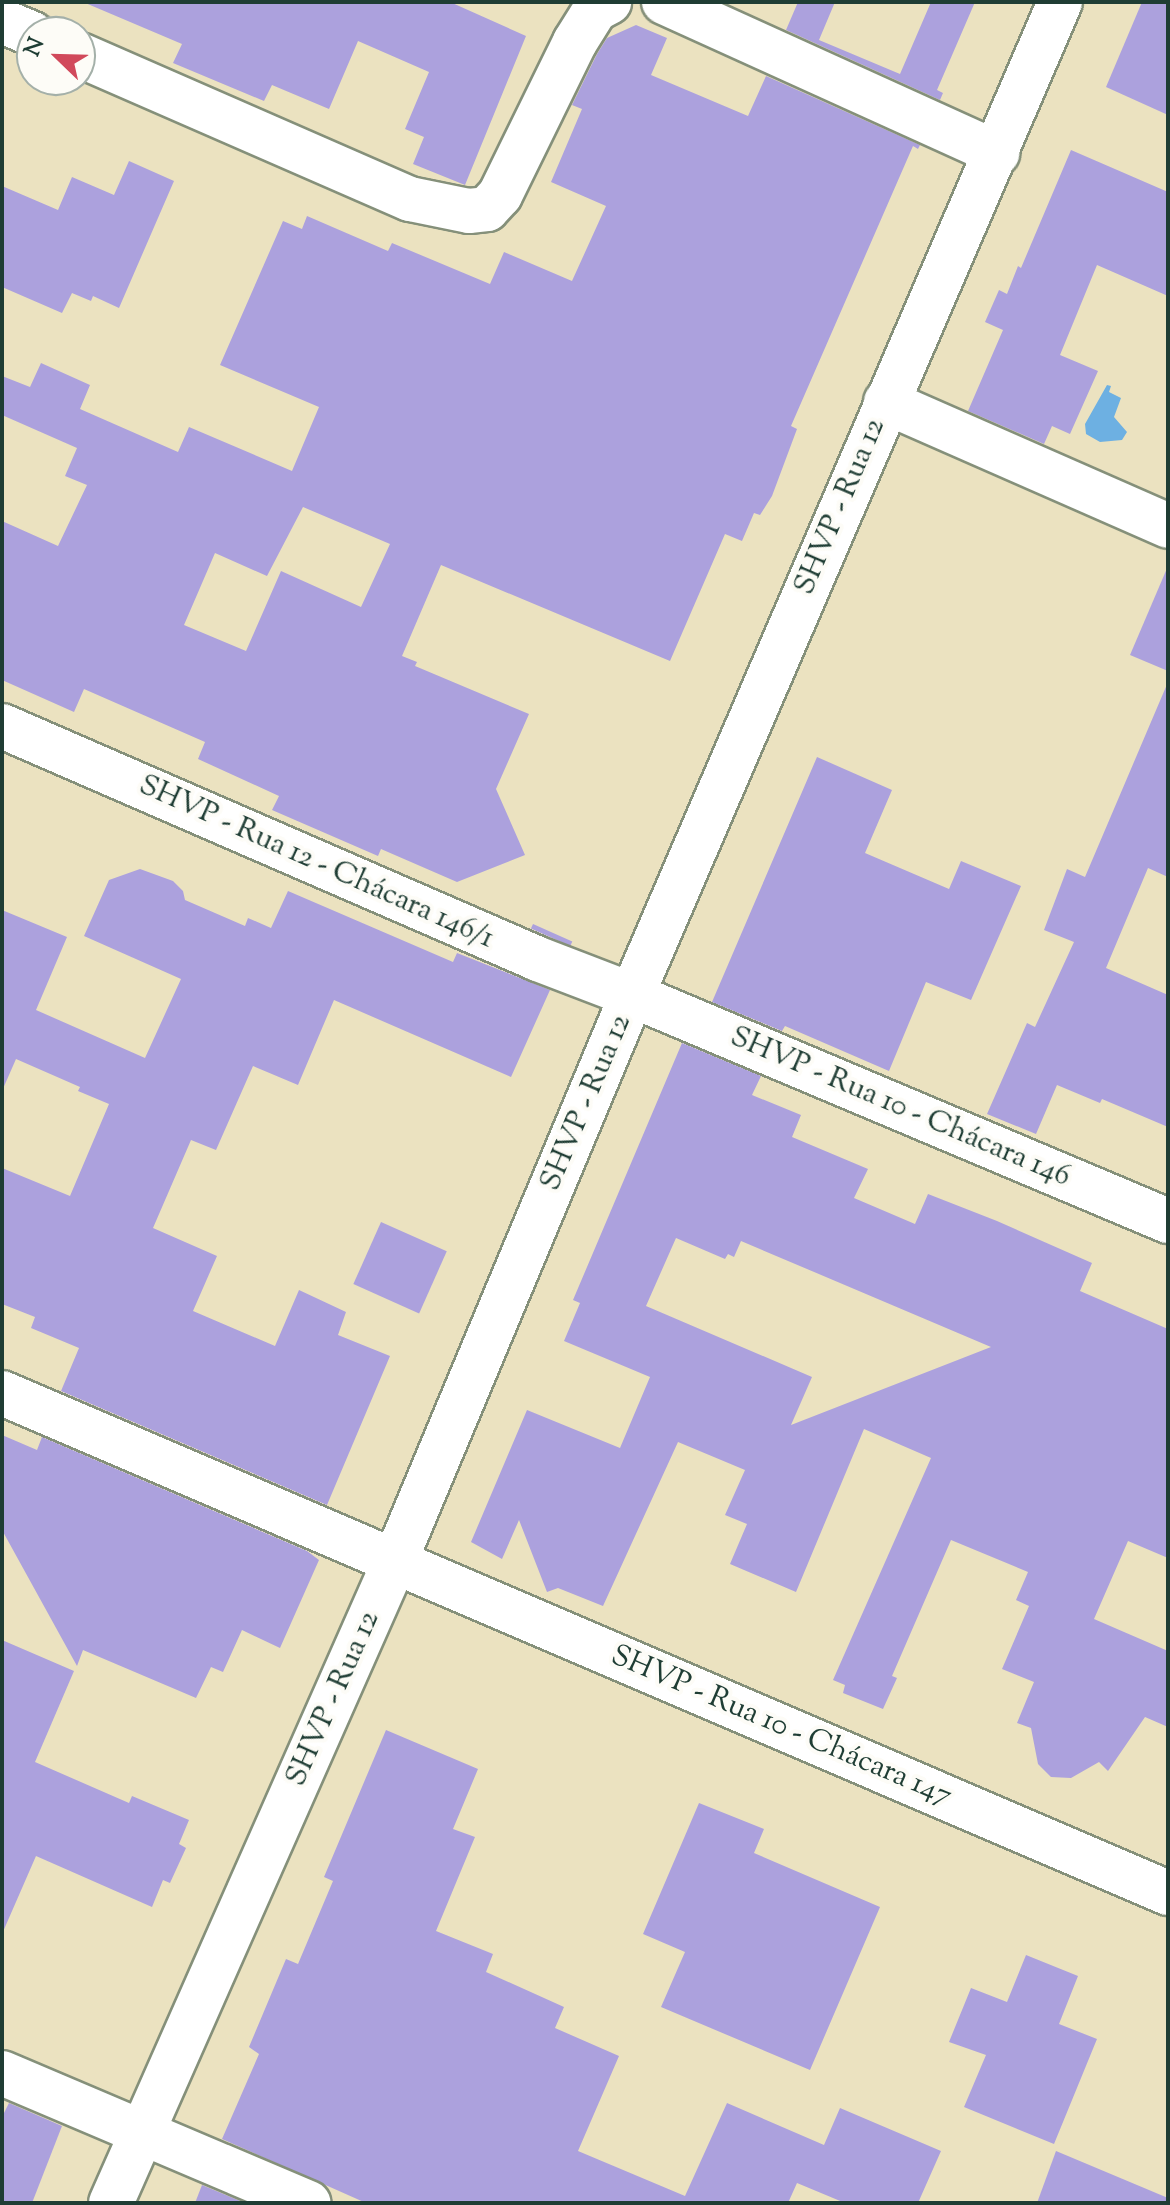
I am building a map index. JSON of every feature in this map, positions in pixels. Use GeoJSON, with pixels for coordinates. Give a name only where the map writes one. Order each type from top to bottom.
{"type":"FeatureCollection","features":[{"type":"Feature","properties":{"kind":"street"},"geometry":{"type":"LineString","coordinates":[[96,62],[410,199],[469,211],[487,209],[500,195],[575,42],[596,9],[609,2]]}},
{"type":"Feature","properties":{"kind":"street"},"geometry":{"type":"LineString","coordinates":[[664,2],[997,153]]}},
{"type":"Feature","properties":{"kind":"street","name":"SHVP - Rua 12"},"geometry":{"type":"LineString","coordinates":[[111,2203],[395,1561],[632,995],[1060,2]]}},
{"type":"Feature","properties":{"kind":"street"},"geometry":{"type":"LineString","coordinates":[[886,402],[1168,526]]}},
{"type":"Feature","properties":{"kind":"street","name":"SHVP - Rua 12 - Chácara 146/1"},"geometry":{"type":"LineString","coordinates":[[2,726],[538,959],[632,995]]}},
{"type":"Feature","properties":{"kind":"street","name":"SHVP - Rua 10 - Chácara 146"},"geometry":{"type":"LineString","coordinates":[[632,995],[1168,1221]]}},
{"type":"Feature","properties":{"kind":"street","name":"SHVP - Rua 10 - Chácara 147"},"geometry":{"type":"LineString","coordinates":[[2,1393],[1168,1893]]}},
{"type":"Feature","properties":{"kind":"street"},"geometry":{"type":"LineString","coordinates":[[2,2073],[309,2203]]}},
{"type":"Feature","properties":{"kind":"water"},"geometry":{"type":"Polygon","coordinates":[[[1107,385],[1111,386],[1109,392],[1121,398],[1114,417],[1127,432],[1122,440],[1100,442],[1086,434],[1085,424],[1107,385]]]}},
{"type":"Feature","properties":{"kind":"building"},"geometry":{"type":"Polygon","coordinates":[[[83,2],[450,2],[526,36],[465,185],[413,164],[424,137],[405,129],[429,72],[358,41],[329,109],[272,85],[264,101],[173,63],[182,44],[83,2]]]}},
{"type":"Feature","properties":{"kind":"building"},"geometry":{"type":"Polygon","coordinates":[[[798,2],[835,2],[819,40],[900,74],[931,2],[975,2],[937,90],[943,93],[940,100],[786,30],[798,2]]]}},
{"type":"Feature","properties":{"kind":"building"},"geometry":{"type":"Polygon","coordinates":[[[1142,2],[1168,2],[1168,115],[1106,87],[1142,2]]]}},
{"type":"Feature","properties":{"kind":"building"},"geometry":{"type":"Polygon","coordinates":[[[636,25],[667,38],[651,75],[748,116],[766,76],[920,145],[918,149],[913,146],[791,426],[797,429],[772,496],[760,515],[754,513],[742,541],[725,534],[670,661],[441,565],[402,656],[417,662],[415,666],[529,714],[496,789],[525,855],[457,882],[381,849],[378,856],[272,810],[279,796],[198,759],[205,742],[84,689],[74,712],[2,680],[2,521],[58,546],[87,485],[65,476],[77,448],[2,415],[2,376],[30,387],[41,363],[90,385],[80,409],[178,452],[189,427],[292,471],[319,407],[220,365],[283,221],[302,229],[307,216],[388,251],[392,243],[490,284],[504,252],[572,281],[606,206],[551,182],[582,109],[572,105],[607,38],[636,25]],[[303,507],[267,576],[215,553],[184,625],[246,651],[281,571],[361,607],[390,544],[303,507]]]}},
{"type":"Feature","properties":{"kind":"building"},"geometry":{"type":"Polygon","coordinates":[[[1071,150],[1168,192],[1168,296],[1097,265],[1060,355],[1098,371],[1070,434],[1052,426],[1044,444],[968,411],[1003,330],[985,322],[999,290],[1007,294],[1018,266],[1021,268],[1071,150]]]}},
{"type":"Feature","properties":{"kind":"building"},"geometry":{"type":"Polygon","coordinates":[[[129,161],[174,181],[119,308],[93,296],[91,301],[72,293],[62,313],[2,287],[2,186],[58,210],[72,177],[114,195],[129,161]]]}},
{"type":"Feature","properties":{"kind":"building"},"geometry":{"type":"Polygon","coordinates":[[[1168,566],[1168,671],[1130,655],[1168,566]]]}},
{"type":"Feature","properties":{"kind":"building"},"geometry":{"type":"Polygon","coordinates":[[[1168,682],[1168,877],[1148,868],[1106,968],[1168,995],[1168,1127],[1102,1099],[1100,1103],[1057,1085],[1036,1134],[987,1114],[1027,1023],[1035,1027],[1074,942],[1044,930],[1067,869],[1085,877],[1168,682]]]}},
{"type":"Feature","properties":{"kind":"building"},"geometry":{"type":"Polygon","coordinates":[[[817,757],[892,790],[865,853],[949,889],[961,861],[1021,886],[971,1000],[926,982],[889,1071],[785,1026],[782,1031],[712,1002],[817,757]]]}},
{"type":"Feature","properties":{"kind":"building"},"geometry":{"type":"Polygon","coordinates":[[[140,869],[173,881],[183,891],[185,900],[245,926],[248,918],[271,928],[288,891],[453,962],[457,953],[550,990],[511,1077],[334,1000],[298,1085],[253,1066],[216,1150],[191,1140],[153,1228],[217,1256],[193,1311],[275,1346],[299,1290],[346,1312],[338,1335],[390,1356],[327,1505],[61,1391],[79,1348],[31,1328],[35,1317],[2,1304],[2,1168],[70,1196],[109,1104],[78,1091],[80,1087],[16,1059],[2,1091],[2,910],[67,937],[36,1010],[145,1058],[181,979],[84,936],[109,880],[140,869]]]}},
{"type":"Feature","properties":{"kind":"building"},"geometry":{"type":"Polygon","coordinates":[[[533,924],[572,941],[570,946],[531,929],[533,924]]]}},
{"type":"Feature","properties":{"kind":"building"},"geometry":{"type":"Polygon","coordinates":[[[682,1043],[761,1076],[752,1095],[801,1115],[792,1137],[868,1169],[854,1198],[915,1224],[928,1194],[1092,1263],[1080,1291],[1168,1329],[1168,1558],[1128,1541],[1094,1619],[1168,1651],[1168,1727],[1145,1717],[1108,1771],[1099,1762],[1071,1778],[1051,1777],[1038,1764],[1031,1728],[1017,1723],[1034,1682],[1002,1669],[1029,1606],[1016,1600],[1028,1572],[951,1540],[892,1676],[897,1678],[883,1709],[843,1693],[845,1685],[833,1680],[931,1458],[864,1429],[796,1592],[730,1564],[747,1524],[725,1515],[745,1470],[678,1442],[603,1606],[558,1588],[547,1592],[519,1520],[502,1559],[471,1542],[527,1410],[620,1448],[650,1377],[564,1341],[580,1303],[573,1300],[682,1043]],[[676,1238],[646,1306],[812,1377],[791,1425],[991,1347],[741,1241],[734,1257],[728,1254],[725,1259],[676,1238]]]}},
{"type":"Feature","properties":{"kind":"building"},"geometry":{"type":"Polygon","coordinates":[[[381,1222],[447,1251],[419,1313],[353,1284],[381,1222]]]}},
{"type":"Feature","properties":{"kind":"building"},"geometry":{"type":"Polygon","coordinates":[[[2,1435],[37,1450],[42,1437],[307,1551],[319,1560],[280,1648],[242,1630],[223,1672],[211,1667],[196,1698],[83,1650],[77,1666],[2,1530],[2,1435]]]}},
{"type":"Feature","properties":{"kind":"building"},"geometry":{"type":"Polygon","coordinates":[[[2,1640],[74,1671],[35,1762],[129,1803],[132,1796],[189,1820],[179,1844],[186,1848],[170,1883],[163,1880],[152,1907],[36,1856],[2,1934],[2,1640]]]}},
{"type":"Feature","properties":{"kind":"building"},"geometry":{"type":"Polygon","coordinates":[[[386,1730],[478,1769],[453,1829],[475,1837],[436,1931],[493,1954],[486,1972],[564,2007],[555,2028],[619,2056],[578,2151],[685,2196],[727,2103],[824,2145],[840,2108],[941,2151],[918,2203],[845,2203],[797,2183],[788,2203],[366,2203],[222,2139],[259,2054],[249,2047],[286,1959],[298,1964],[333,1881],[324,1877],[386,1730]]]}},
{"type":"Feature","properties":{"kind":"building"},"geometry":{"type":"Polygon","coordinates":[[[699,1803],[764,1829],[754,1853],[880,1907],[810,2070],[661,2007],[685,1952],[643,1934],[699,1803]]]}},
{"type":"Feature","properties":{"kind":"building"},"geometry":{"type":"Polygon","coordinates":[[[1026,1955],[1078,1976],[1059,2024],[1097,2039],[1054,2144],[964,2107],[986,2055],[949,2042],[971,1988],[1007,2002],[1026,1955]]]}},
{"type":"Feature","properties":{"kind":"building"},"geometry":{"type":"Polygon","coordinates":[[[9,2103],[62,2126],[32,2203],[2,2203],[2,2117],[9,2103]]]}},
{"type":"Feature","properties":{"kind":"building"},"geometry":{"type":"Polygon","coordinates":[[[1056,2151],[1168,2198],[1168,2203],[1037,2203],[1056,2151]]]}},
{"type":"Feature","properties":{"kind":"building"},"geometry":{"type":"Polygon","coordinates":[[[202,2185],[245,2203],[195,2203],[202,2185]]]}}]}
